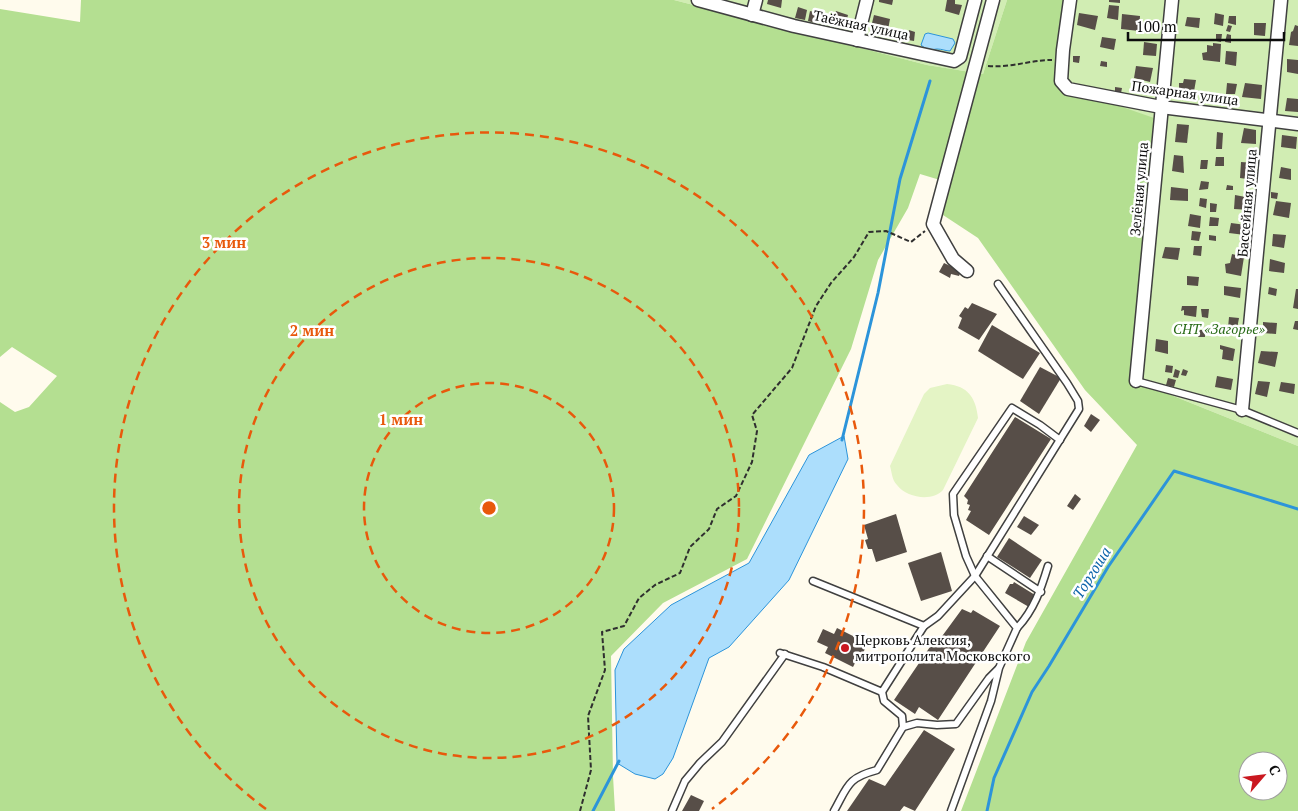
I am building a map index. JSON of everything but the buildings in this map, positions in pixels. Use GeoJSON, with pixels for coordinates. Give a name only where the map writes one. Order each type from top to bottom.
{"type":"FeatureCollection","features":[{"type":"Feature","properties":{"kind":"street","name":"Таёжная улица"},"geometry":{"type":"LineString","coordinates":[[698,0],[752,15],[954,61],[960,57],[975,0]]}},
{"type":"Feature","properties":{"kind":"street"},"geometry":{"type":"LineString","coordinates":[[752,15],[756,0]]}},
{"type":"Feature","properties":{"kind":"street"},"geometry":{"type":"LineString","coordinates":[[857,40],[867,0]]}},
{"type":"Feature","properties":{"kind":"street"},"geometry":{"type":"LineString","coordinates":[[966,271],[953,259],[933,224],[993,0]]}},
{"type":"Feature","properties":{"kind":"street"},"geometry":{"type":"LineString","coordinates":[[1062,61],[1070,0]]}},
{"type":"Feature","properties":{"kind":"street","name":"Зелёная улица"},"geometry":{"type":"LineString","coordinates":[[1136,382],[1172,0]]}},
{"type":"Feature","properties":{"kind":"street","name":"Бассейная улица"},"geometry":{"type":"LineString","coordinates":[[1242,410],[1281,0]]}},
{"type":"Feature","properties":{"kind":"street","name":"Пожарная улица"},"geometry":{"type":"LineString","coordinates":[[1062,61],[1060,81],[1068,89],[1162,107],[1298,124]]}},
{"type":"Feature","properties":{"kind":"lane"},"geometry":{"type":"LineString","coordinates":[[834,811],[849,783],[862,774],[877,770],[903,728],[902,716],[884,701],[882,692],[924,626],[938,616],[975,576],[1079,410],[1078,402],[1067,383],[998,284]]}},
{"type":"Feature","properties":{"kind":"lane"},"geometry":{"type":"LineString","coordinates":[[1136,382],[1242,410],[1298,433]]}},
{"type":"Feature","properties":{"kind":"lane"},"geometry":{"type":"LineString","coordinates":[[1017,628],[975,576],[966,556],[954,514],[953,494],[1012,408],[1060,440]]}},
{"type":"Feature","properties":{"kind":"lane"},"geometry":{"type":"LineString","coordinates":[[987,556],[1041,592]]}},
{"type":"Feature","properties":{"kind":"lane"},"geometry":{"type":"LineString","coordinates":[[951,811],[991,701],[999,668],[1017,628],[1027,617],[1041,592],[1048,566]]}},
{"type":"Feature","properties":{"kind":"lane"},"geometry":{"type":"LineString","coordinates":[[813,581],[924,626]]}},
{"type":"Feature","properties":{"kind":"lane"},"geometry":{"type":"LineString","coordinates":[[672,811],[685,781],[700,763],[722,742],[782,653],[823,667],[882,692]]}},
{"type":"Feature","properties":{"kind":"lane"},"geometry":{"type":"LineString","coordinates":[[903,728],[917,723],[936,725],[956,724],[989,678],[999,668]]}},
{"type":"Feature","properties":{"kind":"path"},"geometry":{"type":"LineString","coordinates":[[976,66],[1010,66],[1040,60],[1062,61]]}},
{"type":"Feature","properties":{"kind":"path"},"geometry":{"type":"LineString","coordinates":[[580,811],[590,770],[588,716],[605,670],[602,632],[624,626],[639,598],[655,585],[680,573],[690,547],[709,529],[716,509],[736,496],[752,462],[757,431],[752,415],[792,368],[816,306],[831,283],[854,257],[869,232],[886,231],[911,242],[933,224]]}},
{"type":"Feature","properties":{"kind":"green space"},"geometry":{"type":"Polygon","coordinates":[[[81,0],[674,0],[927,65],[983,74],[1007,0],[1067,0],[1059,85],[1154,118],[1136,381],[1298,446],[1298,811],[961,811],[1026,642],[1137,445],[1085,390],[978,238],[943,215],[950,183],[920,174],[908,208],[878,260],[851,349],[747,559],[663,603],[611,656],[615,811],[0,811],[0,402],[15,412],[29,407],[57,376],[12,347],[0,357],[0,9],[80,22],[81,0]]]}},
{"type":"Feature","properties":{"kind":"green space"},"geometry":{"type":"Polygon","coordinates":[[[674,0],[1007,0],[983,74],[927,65],[674,0]]]}},
{"type":"Feature","properties":{"kind":"green space","name":"СНТ «Загорье»"},"geometry":{"type":"Polygon","coordinates":[[[1067,0],[1298,0],[1298,446],[1136,381],[1068,89],[1059,85],[1067,0]]]}},
{"type":"Feature","properties":{"kind":"green space"},"geometry":{"type":"Polygon","coordinates":[[[947,384],[960,387],[970,394],[978,418],[943,490],[933,496],[920,497],[907,493],[895,483],[890,466],[924,394],[930,388],[947,384]]]}},
{"type":"Feature","properties":{"kind":"water"},"geometry":{"type":"Polygon","coordinates":[[[928,33],[953,39],[955,43],[950,51],[927,49],[921,45],[925,34],[928,33]]]}},
{"type":"Feature","properties":{"kind":"water"},"geometry":{"type":"Polygon","coordinates":[[[844,436],[848,459],[789,580],[729,647],[709,658],[673,758],[663,774],[655,779],[635,774],[617,763],[615,670],[624,649],[671,605],[749,563],[809,455],[844,436]]]}},
{"type":"Feature","properties":{"kind":"waterway"},"geometry":{"type":"LineString","coordinates":[[842,440],[878,293],[900,179],[930,81]]}},
{"type":"Feature","properties":{"kind":"waterway","name":"Торгоша"},"geometry":{"type":"LineString","coordinates":[[987,811],[994,778],[1032,692],[1108,567],[1174,471],[1298,509]]}},
{"type":"Feature","properties":{"kind":"waterway"},"geometry":{"type":"LineString","coordinates":[[593,811],[619,761]]}},
{"type":"Feature","properties":{"kind":"place","name":"Церковь Алексия, митрополита Московского"},"geometry":{"type":"Point","coordinates":[845,648]}}]}
